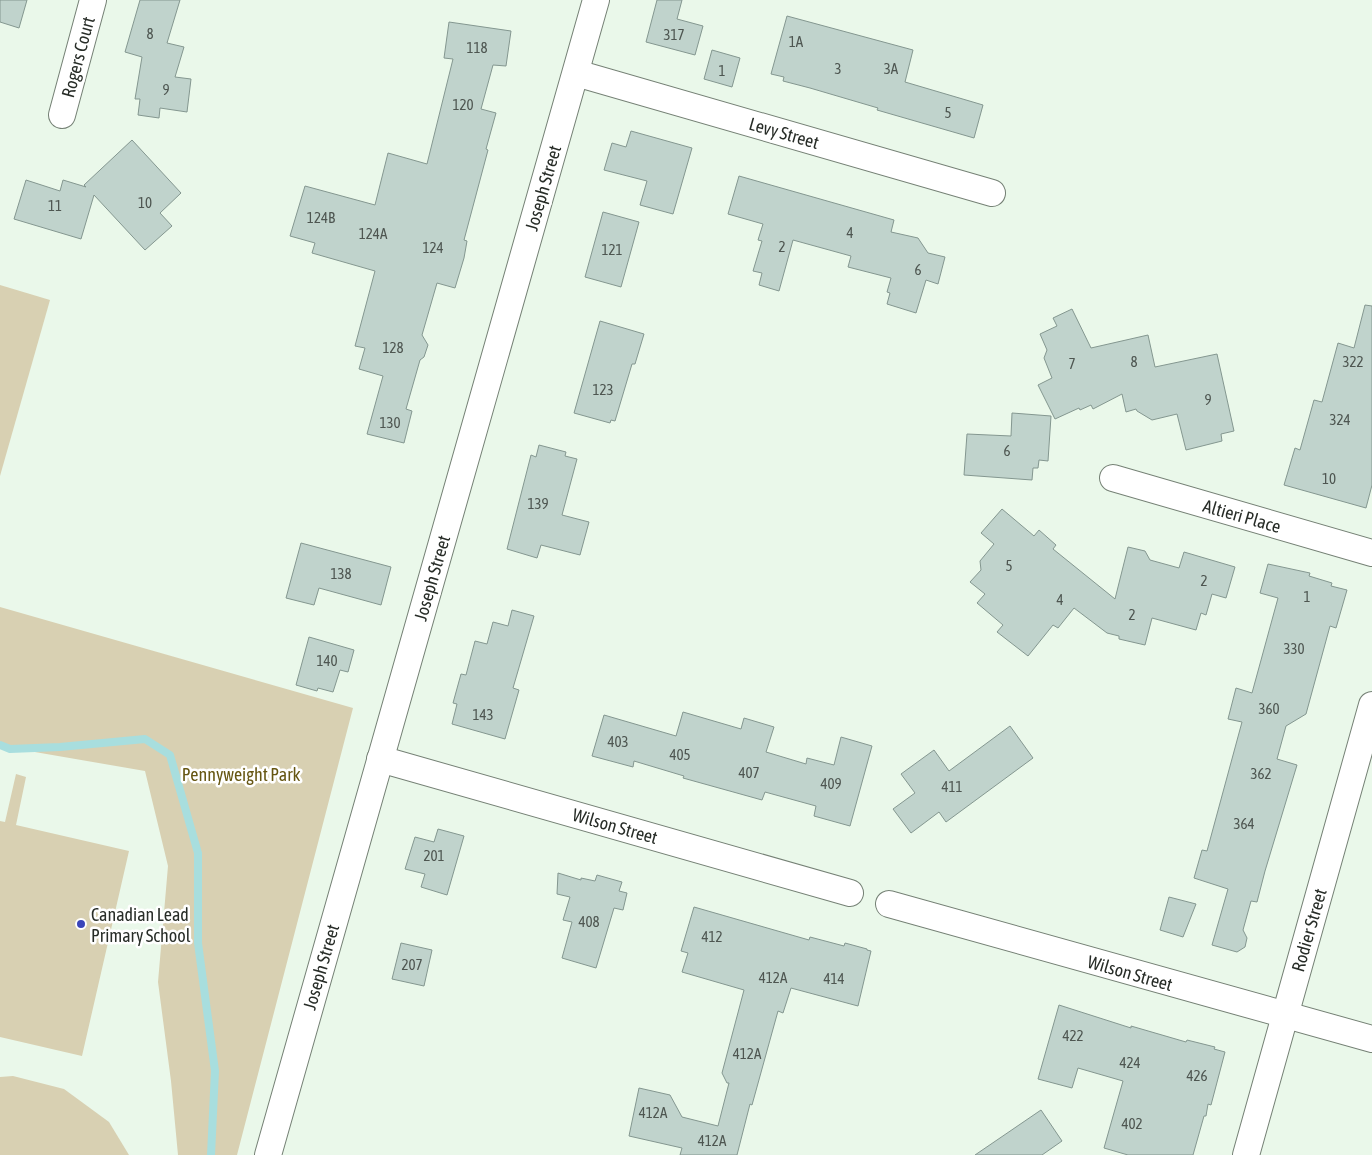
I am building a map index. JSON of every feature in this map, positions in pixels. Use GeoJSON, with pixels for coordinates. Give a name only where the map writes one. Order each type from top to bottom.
{"type":"FeatureCollection","features":[{"type":"Feature","properties":{"kind":"street","name":"Rogers Court"},"geometry":{"type":"LineString","coordinates":[[62,115],[93,0]]}},
{"type":"Feature","properties":{"kind":"street","name":"Joseph Street"},"geometry":{"type":"LineString","coordinates":[[268,1155],[596,0]]}},
{"type":"Feature","properties":{"kind":"street","name":"Levy Street"},"geometry":{"type":"LineString","coordinates":[[576,73],[992,192]]}},
{"type":"Feature","properties":{"kind":"street","name":"Altieri Place"},"geometry":{"type":"LineString","coordinates":[[1113,478],[1372,553]]}},
{"type":"Feature","properties":{"kind":"street","name":"Rodier Street"},"geometry":{"type":"LineString","coordinates":[[1246,1155],[1372,705]]}},
{"type":"Feature","properties":{"kind":"street","name":"Wilson Street"},"geometry":{"type":"LineString","coordinates":[[380,759],[850,893]]}},
{"type":"Feature","properties":{"kind":"street","name":"Wilson Street"},"geometry":{"type":"LineString","coordinates":[[889,904],[1372,1039]]}},
{"type":"Feature","properties":{"kind":"green space"},"geometry":{"type":"Polygon","coordinates":[[[0,285],[50,300],[0,476],[0,285]]]}},
{"type":"Feature","properties":{"kind":"green space","name":"Pennyweight Park"},"geometry":{"type":"Polygon","coordinates":[[[0,607],[353,708],[237,1155],[178,1155],[171,1081],[158,982],[168,866],[145,771],[0,746],[0,607]]]}},
{"type":"Feature","properties":{"kind":"green space"},"geometry":{"type":"Polygon","coordinates":[[[16,774],[26,777],[16,825],[129,851],[82,1056],[0,1037],[0,821],[5,822],[16,774]]]}},
{"type":"Feature","properties":{"kind":"green space"},"geometry":{"type":"Polygon","coordinates":[[[13,1076],[64,1089],[109,1122],[129,1155],[0,1155],[0,1077],[13,1076]]]}},
{"type":"Feature","properties":{"kind":"building"},"geometry":{"type":"Polygon","coordinates":[[[0,0],[27,0],[19,28],[0,22],[0,0]]]}},
{"type":"Feature","properties":{"kind":"building"},"geometry":{"type":"Polygon","coordinates":[[[140,0],[180,0],[167,43],[184,47],[175,77],[191,79],[187,112],[160,108],[159,118],[138,115],[140,99],[135,99],[142,57],[125,52],[140,0]]]}},
{"type":"Feature","properties":{"kind":"building"},"geometry":{"type":"Polygon","coordinates":[[[657,0],[682,0],[677,19],[703,26],[695,55],[646,42],[657,0]]]}},
{"type":"Feature","properties":{"kind":"building"},"geometry":{"type":"Polygon","coordinates":[[[787,16],[913,50],[905,82],[983,105],[974,138],[783,81],[784,77],[771,74],[787,16]]]}},
{"type":"Feature","properties":{"kind":"building"},"geometry":{"type":"Polygon","coordinates":[[[449,22],[511,31],[506,66],[493,65],[481,109],[496,113],[464,240],[467,241],[464,258],[455,288],[437,283],[422,335],[428,345],[424,357],[420,360],[406,409],[412,411],[404,443],[367,434],[383,376],[359,369],[365,348],[355,346],[375,271],[312,253],[315,243],[290,236],[305,186],[375,205],[388,153],[427,164],[453,59],[444,58],[449,22]]]}},
{"type":"Feature","properties":{"kind":"building"},"geometry":{"type":"Polygon","coordinates":[[[712,50],[740,58],[732,87],[704,79],[712,50]]]}},
{"type":"Feature","properties":{"kind":"building"},"geometry":{"type":"Polygon","coordinates":[[[631,131],[692,148],[673,214],[640,205],[647,181],[604,170],[612,143],[626,147],[631,131]]]}},
{"type":"Feature","properties":{"kind":"building"},"geometry":{"type":"Polygon","coordinates":[[[132,140],[181,193],[160,213],[172,226],[145,250],[94,195],[81,239],[14,219],[26,180],[60,191],[63,180],[86,187],[84,185],[132,140]]]}},
{"type":"Feature","properties":{"kind":"building"},"geometry":{"type":"Polygon","coordinates":[[[739,176],[894,220],[891,232],[918,238],[928,253],[945,257],[938,284],[926,280],[916,313],[887,304],[890,293],[887,292],[891,278],[848,267],[851,256],[793,240],[779,291],[759,285],[762,273],[753,271],[762,241],[758,240],[763,224],[728,214],[739,176]]]}},
{"type":"Feature","properties":{"kind":"building"},"geometry":{"type":"Polygon","coordinates":[[[603,212],[639,222],[621,287],[585,277],[603,212]]]}},
{"type":"Feature","properties":{"kind":"building"},"geometry":{"type":"Polygon","coordinates":[[[1365,305],[1372,306],[1372,485],[1366,508],[1284,485],[1295,448],[1300,450],[1314,400],[1322,402],[1338,343],[1354,348],[1365,305]]]}},
{"type":"Feature","properties":{"kind":"building"},"geometry":{"type":"Polygon","coordinates":[[[1072,309],[1091,348],[1148,335],[1155,367],[1217,354],[1234,431],[1221,434],[1222,441],[1186,450],[1177,414],[1152,420],[1136,409],[1126,412],[1122,394],[1093,409],[1091,405],[1080,410],[1079,408],[1055,419],[1038,385],[1052,378],[1044,358],[1047,350],[1040,334],[1057,326],[1053,318],[1072,309]]]}},
{"type":"Feature","properties":{"kind":"building"},"geometry":{"type":"Polygon","coordinates":[[[600,321],[644,334],[635,364],[632,364],[615,421],[611,420],[610,423],[574,413],[600,321]]]}},
{"type":"Feature","properties":{"kind":"building"},"geometry":{"type":"Polygon","coordinates":[[[1012,413],[1051,416],[1048,461],[1039,460],[1038,468],[1033,468],[1032,480],[964,475],[967,434],[1011,436],[1012,413]]]}},
{"type":"Feature","properties":{"kind":"building"},"geometry":{"type":"Polygon","coordinates":[[[539,445],[566,452],[565,456],[577,459],[562,515],[589,522],[580,555],[541,545],[537,558],[507,549],[531,455],[536,457],[539,445]]]}},
{"type":"Feature","properties":{"kind":"building"},"geometry":{"type":"Polygon","coordinates":[[[1002,509],[1034,536],[1039,530],[1056,545],[1053,549],[1115,599],[1128,547],[1145,551],[1150,560],[1179,568],[1184,552],[1235,567],[1226,598],[1212,594],[1206,615],[1201,613],[1196,630],[1152,618],[1145,645],[1119,639],[1119,636],[1107,633],[1074,608],[1058,628],[1053,625],[1028,656],[997,632],[1003,625],[977,603],[985,594],[970,582],[981,570],[980,561],[994,544],[981,533],[1002,509]]]}},
{"type":"Feature","properties":{"kind":"building"},"geometry":{"type":"Polygon","coordinates":[[[301,543],[391,567],[381,605],[319,588],[314,605],[286,598],[301,543]]]}},
{"type":"Feature","properties":{"kind":"building"},"geometry":{"type":"Polygon","coordinates":[[[1268,564],[1310,573],[1309,576],[1332,583],[1331,586],[1347,590],[1336,628],[1330,626],[1306,714],[1286,726],[1277,759],[1297,765],[1257,902],[1251,901],[1243,930],[1247,938],[1245,947],[1237,952],[1212,945],[1228,889],[1194,878],[1202,850],[1207,851],[1242,722],[1228,719],[1236,688],[1252,693],[1278,598],[1260,593],[1268,564]]]}},
{"type":"Feature","properties":{"kind":"building"},"geometry":{"type":"Polygon","coordinates":[[[512,610],[534,616],[513,688],[519,690],[505,739],[452,724],[457,704],[453,703],[461,674],[466,675],[475,641],[487,644],[493,622],[508,626],[512,610]]]}},
{"type":"Feature","properties":{"kind":"building"},"geometry":{"type":"Polygon","coordinates":[[[309,637],[354,650],[348,672],[340,670],[333,692],[318,688],[317,691],[296,685],[309,637]]]}},
{"type":"Feature","properties":{"kind":"building"},"geometry":{"type":"Polygon","coordinates":[[[683,712],[741,729],[744,718],[774,727],[766,752],[806,764],[807,758],[834,765],[841,737],[872,746],[850,826],[814,816],[816,806],[765,792],[762,800],[683,778],[684,776],[634,761],[633,767],[592,756],[604,715],[676,736],[683,712]]]}},
{"type":"Feature","properties":{"kind":"building"},"geometry":{"type":"Polygon","coordinates":[[[1010,726],[1033,758],[946,822],[939,812],[911,833],[893,809],[915,793],[901,774],[934,750],[949,771],[1010,726]]]}},
{"type":"Feature","properties":{"kind":"building"},"geometry":{"type":"Polygon","coordinates":[[[438,829],[464,836],[447,895],[421,887],[425,874],[405,869],[415,837],[434,842],[438,829]]]}},
{"type":"Feature","properties":{"kind":"building"},"geometry":{"type":"Polygon","coordinates":[[[558,873],[581,880],[581,878],[595,881],[597,875],[622,882],[619,891],[627,893],[623,910],[614,908],[596,968],[562,958],[572,922],[563,920],[570,897],[557,894],[558,873]]]}},
{"type":"Feature","properties":{"kind":"building"},"geometry":{"type":"Polygon","coordinates":[[[1169,897],[1196,904],[1183,937],[1160,930],[1169,897]]]}},
{"type":"Feature","properties":{"kind":"building"},"geometry":{"type":"Polygon","coordinates":[[[694,907],[809,940],[810,937],[844,946],[845,943],[871,951],[858,1006],[791,988],[783,1013],[778,1011],[737,1155],[680,1155],[682,1148],[629,1136],[639,1088],[670,1095],[682,1117],[718,1126],[729,1083],[727,1083],[722,1073],[744,990],[682,972],[688,953],[681,951],[694,907]]]}},
{"type":"Feature","properties":{"kind":"building"},"geometry":{"type":"Polygon","coordinates":[[[401,943],[432,950],[424,986],[392,979],[401,943]]]}},
{"type":"Feature","properties":{"kind":"building"},"geometry":{"type":"Polygon","coordinates":[[[1059,1005],[1131,1028],[1131,1026],[1186,1042],[1187,1040],[1215,1047],[1214,1049],[1225,1052],[1211,1105],[1208,1104],[1193,1155],[1128,1155],[1104,1148],[1123,1081],[1078,1068],[1072,1088],[1038,1079],[1059,1005]]]}},
{"type":"Feature","properties":{"kind":"building"},"geometry":{"type":"Polygon","coordinates":[[[1041,1110],[1062,1141],[1042,1155],[975,1155],[1041,1110]]]}},
{"type":"Feature","properties":{"kind":"waterway"},"geometry":{"type":"LineString","coordinates":[[0,745],[10,749],[60,747],[145,739],[170,755],[198,853],[198,943],[215,1071],[211,1155]]}},
{"type":"Feature","properties":{"kind":"place","name":"Canadian Lead Primary School"},"geometry":{"type":"Point","coordinates":[81,924]}}]}
